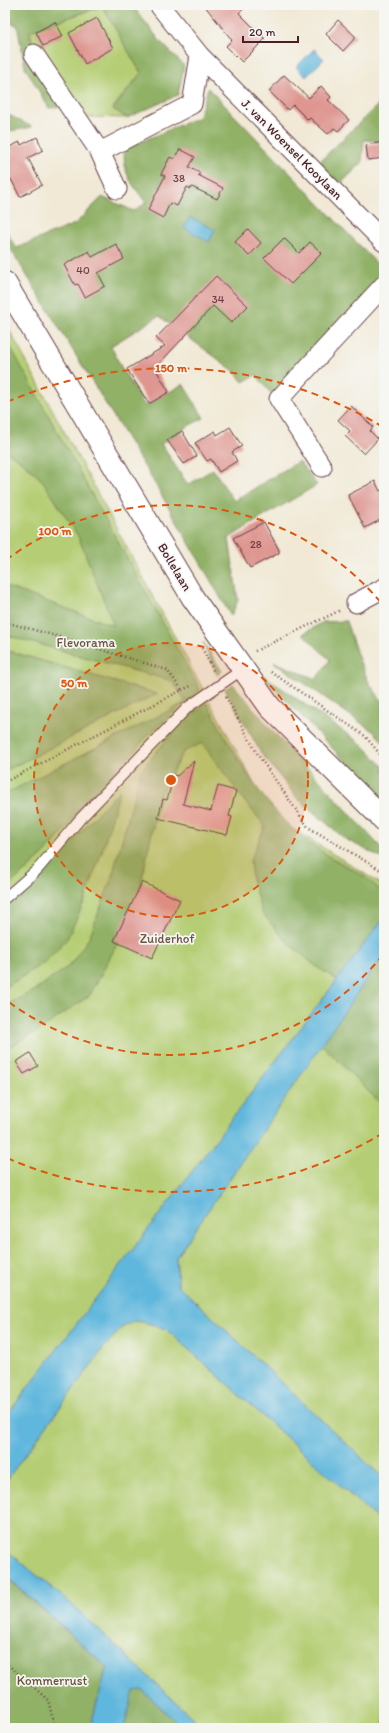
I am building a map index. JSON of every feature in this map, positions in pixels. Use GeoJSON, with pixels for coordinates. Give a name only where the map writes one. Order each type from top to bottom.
{"type":"FeatureCollection","features":[{"type":"Feature","properties":{"kind":"main road","name":"Bollelaan"},"geometry":{"type":"LineString","coordinates":[[5,283],[193,598],[246,662],[270,707],[384,820]]}},
{"type":"Feature","properties":{"kind":"street","name":"J. van Woensel Kooylaan"},"geometry":{"type":"LineString","coordinates":[[159,5],[200,56],[384,242]]}},
{"type":"Feature","properties":{"kind":"street"},"geometry":{"type":"LineString","coordinates":[[34,54],[100,152],[117,189]]}},
{"type":"Feature","properties":{"kind":"street"},"geometry":{"type":"LineString","coordinates":[[100,152],[192,104],[200,56]]}},
{"type":"Feature","properties":{"kind":"street"},"geometry":{"type":"LineString","coordinates":[[322,467],[279,399],[384,285]]}},
{"type":"Feature","properties":{"kind":"street"},"geometry":{"type":"LineString","coordinates":[[356,603],[384,588]]}},
{"type":"Feature","properties":{"kind":"lane"},"geometry":{"type":"LineString","coordinates":[[5,898],[37,870],[80,819],[188,707],[246,662]]}},
{"type":"Feature","properties":{"kind":"path"},"geometry":{"type":"LineString","coordinates":[[246,662],[356,603]]}},
{"type":"Feature","properties":{"kind":"path"},"geometry":{"type":"LineString","coordinates":[[5,622],[60,637],[167,670],[182,690],[5,782]]}},
{"type":"Feature","properties":{"kind":"path"},"geometry":{"type":"LineString","coordinates":[[266,669],[365,736],[384,759]]}},
{"type":"Feature","properties":{"kind":"path"},"geometry":{"type":"LineString","coordinates":[[5,1662],[48,1700],[55,1728]]}},
{"type":"Feature","properties":{"kind":"green space"},"geometry":{"type":"Polygon","coordinates":[[[5,5],[132,5],[160,41],[184,66],[178,95],[127,118],[113,109],[141,73],[102,6],[30,31],[34,54],[64,107],[49,108],[25,67],[17,25],[5,22],[5,5]]]}},
{"type":"Feature","properties":{"kind":"green space"},"geometry":{"type":"Polygon","coordinates":[[[103,6],[141,73],[113,108],[127,118],[83,117],[34,54],[30,31],[103,6]]]}},
{"type":"Feature","properties":{"kind":"green space"},"geometry":{"type":"Polygon","coordinates":[[[208,88],[384,271],[384,292],[278,402],[256,375],[243,382],[233,370],[159,316],[111,346],[122,369],[145,406],[183,384],[204,418],[188,426],[161,444],[188,485],[213,469],[234,501],[299,461],[317,485],[229,538],[238,600],[231,616],[157,487],[5,240],[5,229],[16,248],[75,224],[102,197],[134,211],[146,203],[129,179],[125,167],[124,149],[199,117],[208,88]]]}},
{"type":"Feature","properties":{"kind":"green space"},"geometry":{"type":"Polygon","coordinates":[[[384,99],[384,142],[364,140],[362,163],[336,188],[315,166],[384,99]]]}},
{"type":"Feature","properties":{"kind":"green space"},"geometry":{"type":"Polygon","coordinates":[[[7,114],[32,127],[5,132],[5,115],[7,114]]]}},
{"type":"Feature","properties":{"kind":"green space","name":"Zuiderhof"},"geometry":{"type":"Polygon","coordinates":[[[5,322],[271,815],[384,886],[384,918],[5,1419],[5,322]]]}},
{"type":"Feature","properties":{"kind":"green space","name":"Flevorama"},"geometry":{"type":"Polygon","coordinates":[[[5,337],[200,690],[186,702],[172,681],[5,635],[5,586],[114,626],[78,536],[44,483],[31,469],[11,454],[5,452],[5,337]]]}},
{"type":"Feature","properties":{"kind":"green space"},"geometry":{"type":"Polygon","coordinates":[[[346,621],[358,657],[369,683],[384,704],[384,743],[374,732],[274,662],[316,679],[330,660],[303,634],[323,622],[346,621]]]}},
{"type":"Feature","properties":{"kind":"green space"},"geometry":{"type":"Polygon","coordinates":[[[203,642],[222,671],[217,675],[203,642]]]}},
{"type":"Feature","properties":{"kind":"green space"},"geometry":{"type":"Polygon","coordinates":[[[5,650],[157,694],[5,771],[5,650]]]}},
{"type":"Feature","properties":{"kind":"green space"},"geometry":{"type":"Polygon","coordinates":[[[260,673],[363,745],[384,767],[384,802],[260,673]]]}},
{"type":"Feature","properties":{"kind":"green space"},"geometry":{"type":"Polygon","coordinates":[[[233,684],[274,733],[384,851],[384,859],[345,839],[297,798],[261,753],[225,689],[233,684]]]}},
{"type":"Feature","properties":{"kind":"green space"},"geometry":{"type":"Polygon","coordinates":[[[186,702],[151,732],[43,855],[5,889],[5,794],[186,702]]]}},
{"type":"Feature","properties":{"kind":"green space"},"geometry":{"type":"Polygon","coordinates":[[[207,703],[246,772],[283,819],[312,845],[363,876],[384,893],[384,918],[337,980],[317,967],[288,943],[262,913],[252,880],[250,861],[265,826],[246,803],[202,743],[183,752],[160,794],[141,883],[125,929],[90,995],[40,1030],[5,1049],[5,1006],[37,989],[70,965],[89,938],[111,880],[141,771],[179,724],[207,703]]]}},
{"type":"Feature","properties":{"kind":"green space"},"geometry":{"type":"Polygon","coordinates":[[[120,790],[104,845],[85,900],[67,939],[46,961],[5,988],[5,907],[49,866],[120,790]]]}},
{"type":"Feature","properties":{"kind":"green space"},"geometry":{"type":"Polygon","coordinates":[[[384,954],[384,1107],[321,1044],[384,954]]]}},
{"type":"Feature","properties":{"kind":"green space"},"geometry":{"type":"Polygon","coordinates":[[[321,1044],[384,1107],[384,1479],[178,1285],[176,1257],[321,1044]]]}},
{"type":"Feature","properties":{"kind":"green space"},"geometry":{"type":"Polygon","coordinates":[[[134,1321],[144,1322],[166,1329],[384,1525],[384,1728],[203,1728],[69,1602],[5,1549],[5,1482],[103,1349],[121,1328],[134,1321]]]}},
{"type":"Feature","properties":{"kind":"green space","name":"Kommerrust"},"geometry":{"type":"Polygon","coordinates":[[[5,1576],[107,1667],[90,1728],[5,1728],[5,1576]]]}},
{"type":"Feature","properties":{"kind":"green space"},"geometry":{"type":"Polygon","coordinates":[[[134,1690],[142,1690],[183,1728],[124,1728],[134,1690]]]}},
{"type":"Feature","properties":{"kind":"water"},"geometry":{"type":"Polygon","coordinates":[[[314,49],[324,59],[306,77],[296,67],[314,49]]]}},
{"type":"Feature","properties":{"kind":"water"},"geometry":{"type":"Polygon","coordinates":[[[190,217],[215,230],[209,242],[184,228],[190,217]]]}},
{"type":"Feature","properties":{"kind":"water"},"geometry":{"type":"Polygon","coordinates":[[[384,918],[384,954],[176,1257],[178,1285],[384,1479],[384,1525],[166,1329],[144,1322],[134,1321],[121,1328],[103,1349],[5,1482],[5,1418],[384,918]]]}},
{"type":"Feature","properties":{"kind":"water"},"geometry":{"type":"Polygon","coordinates":[[[5,1549],[69,1602],[203,1728],[183,1728],[142,1690],[134,1691],[124,1728],[90,1728],[107,1667],[5,1575],[5,1549]]]}},
{"type":"Feature","properties":{"kind":"building"},"geometry":{"type":"Polygon","coordinates":[[[204,5],[247,5],[239,13],[265,39],[242,62],[226,46],[232,40],[204,5]]]}},
{"type":"Feature","properties":{"kind":"building"},"geometry":{"type":"Polygon","coordinates":[[[97,18],[113,48],[85,64],[69,33],[97,18]]]}},
{"type":"Feature","properties":{"kind":"building"},"geometry":{"type":"Polygon","coordinates":[[[338,20],[356,37],[343,51],[326,34],[338,20]]]}},
{"type":"Feature","properties":{"kind":"building"},"geometry":{"type":"Polygon","coordinates":[[[55,22],[63,36],[43,46],[36,32],[55,22]]]}},
{"type":"Feature","properties":{"kind":"building"},"geometry":{"type":"Polygon","coordinates":[[[284,75],[309,98],[321,86],[331,97],[328,100],[349,120],[338,131],[334,128],[328,134],[310,118],[308,120],[293,105],[288,110],[269,91],[284,75]]]}},
{"type":"Feature","properties":{"kind":"building"},"geometry":{"type":"Polygon","coordinates":[[[37,137],[43,150],[28,158],[42,185],[20,197],[11,179],[5,182],[5,149],[20,142],[21,145],[37,137]]]}},
{"type":"Feature","properties":{"kind":"building"},"geometry":{"type":"Polygon","coordinates":[[[384,142],[384,158],[368,160],[366,145],[384,142]]]}},
{"type":"Feature","properties":{"kind":"building"},"geometry":{"type":"Polygon","coordinates":[[[180,149],[195,157],[189,167],[200,173],[198,175],[223,188],[217,199],[192,187],[191,189],[187,187],[177,206],[170,203],[163,218],[148,210],[165,176],[161,174],[170,157],[174,159],[180,149]]]}},
{"type":"Feature","properties":{"kind":"building"},"geometry":{"type":"Polygon","coordinates":[[[248,229],[261,243],[249,256],[235,242],[248,229]]]}},
{"type":"Feature","properties":{"kind":"building"},"geometry":{"type":"Polygon","coordinates":[[[284,238],[299,253],[310,242],[322,253],[291,284],[264,258],[284,238]]]}},
{"type":"Feature","properties":{"kind":"building"},"geometry":{"type":"Polygon","coordinates":[[[116,244],[124,259],[98,273],[105,286],[85,297],[78,284],[75,285],[64,265],[89,251],[92,257],[116,244]]]}},
{"type":"Feature","properties":{"kind":"building"},"geometry":{"type":"Polygon","coordinates":[[[216,276],[248,306],[231,323],[213,306],[155,368],[169,392],[149,404],[127,369],[165,346],[156,338],[216,276]]]}},
{"type":"Feature","properties":{"kind":"building"},"geometry":{"type":"Polygon","coordinates":[[[351,406],[373,427],[370,431],[378,439],[364,454],[345,436],[350,431],[338,420],[351,406]]]}},
{"type":"Feature","properties":{"kind":"building"},"geometry":{"type":"Polygon","coordinates":[[[230,427],[242,446],[232,452],[237,461],[219,472],[211,459],[207,461],[195,443],[215,431],[217,435],[230,427]]]}},
{"type":"Feature","properties":{"kind":"building"},"geometry":{"type":"Polygon","coordinates":[[[182,431],[197,456],[184,464],[167,440],[182,431]]]}},
{"type":"Feature","properties":{"kind":"building"},"geometry":{"type":"Polygon","coordinates":[[[375,481],[380,491],[384,489],[384,518],[365,528],[348,495],[375,481]]]}},
{"type":"Feature","properties":{"kind":"building"},"geometry":{"type":"Polygon","coordinates":[[[264,522],[279,550],[279,553],[250,568],[233,538],[264,522]]]}},
{"type":"Feature","properties":{"kind":"building"},"geometry":{"type":"Polygon","coordinates":[[[194,761],[183,804],[211,811],[218,786],[236,791],[229,816],[232,817],[227,835],[158,818],[163,799],[167,800],[174,775],[177,776],[194,761]]]}},
{"type":"Feature","properties":{"kind":"building"},"geometry":{"type":"Polygon","coordinates":[[[142,882],[180,900],[152,958],[114,941],[142,882]]]}},
{"type":"Feature","properties":{"kind":"building"},"geometry":{"type":"Polygon","coordinates":[[[30,1053],[38,1066],[24,1074],[16,1062],[30,1053]]]}}]}
